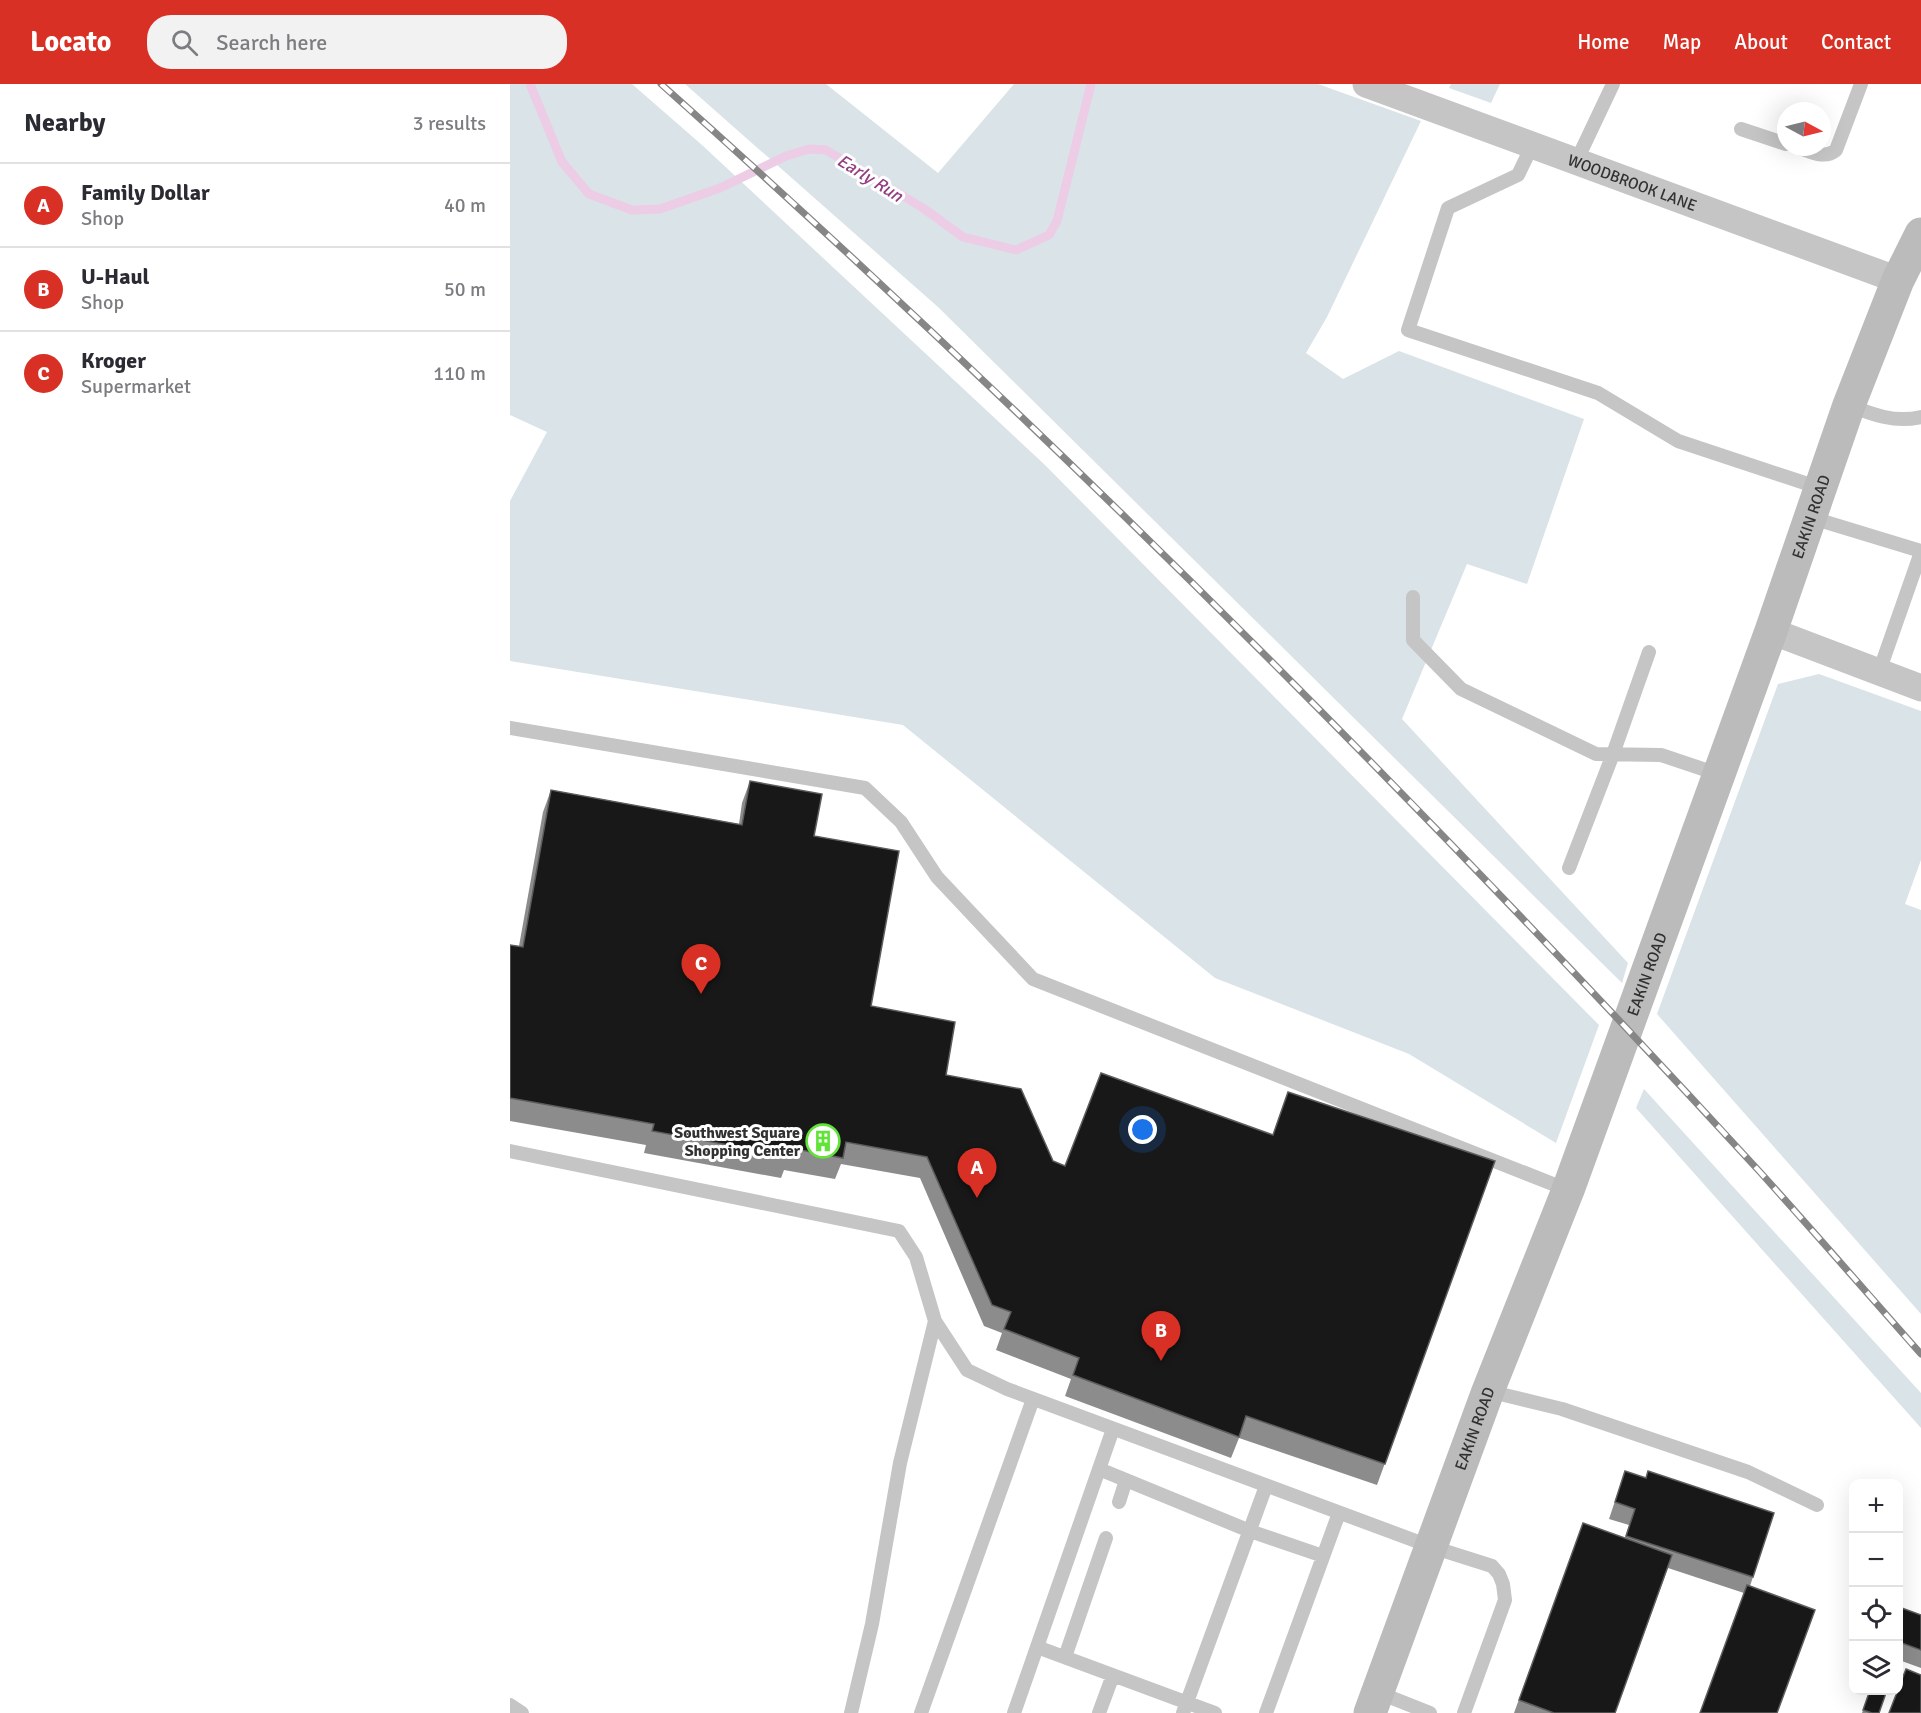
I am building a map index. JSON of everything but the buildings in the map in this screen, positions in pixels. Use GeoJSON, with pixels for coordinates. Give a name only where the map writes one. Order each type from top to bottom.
{"type":"FeatureCollection","features":[{"type":"Feature","properties":{"kind":"street","name":"WOODBROOK LANE"},"geometry":{"type":"LineString","coordinates":[[1366,84],[1898,280]]}},
{"type":"Feature","properties":{"kind":"street","name":"EAKIN ROAD"},"geometry":{"type":"LineString","coordinates":[[1373,1702],[1488,1390],[1568,1190],[1771,631],[1849,405],[1898,280],[1921,234]]}},
{"type":"Feature","properties":{"kind":"street"},"geometry":{"type":"LineString","coordinates":[[1771,631],[1921,688]]}},
{"type":"Feature","properties":{"kind":"lane"},"geometry":{"type":"LineString","coordinates":[[1576,162],[1612,84]]}},
{"type":"Feature","properties":{"kind":"lane"},"geometry":{"type":"LineString","coordinates":[[1831,154],[1836,150],[1861,84]]}},
{"type":"Feature","properties":{"kind":"lane"},"geometry":{"type":"LineString","coordinates":[[1741,129],[1777,141]]}},
{"type":"Feature","properties":{"kind":"lane"},"geometry":{"type":"LineString","coordinates":[[1532,146],[1518,175],[1448,208],[1408,330],[1598,393],[1678,441],[1921,551],[1879,672]]}},
{"type":"Feature","properties":{"kind":"lane"},"geometry":{"type":"LineString","coordinates":[[1849,405],[1876,416],[1891,419],[1921,417]]}},
{"type":"Feature","properties":{"kind":"lane"},"geometry":{"type":"LineString","coordinates":[[1413,597],[1413,640],[1461,689],[1596,754],[1661,755],[1718,774]]}},
{"type":"Feature","properties":{"kind":"lane"},"geometry":{"type":"LineString","coordinates":[[1569,868],[1649,652]]}},
{"type":"Feature","properties":{"kind":"lane"},"geometry":{"type":"LineString","coordinates":[[510,728],[865,788],[902,822],[938,877],[1033,979],[1568,1190]]}},
{"type":"Feature","properties":{"kind":"lane"},"geometry":{"type":"LineString","coordinates":[[510,1151],[899,1231],[916,1257],[935,1322],[967,1370],[1007,1389],[1113,1429],[1432,1547],[1492,1566],[1499,1574],[1503,1584],[1505,1600],[1464,1713]]}},
{"type":"Feature","properties":{"kind":"lane"},"geometry":{"type":"LineString","coordinates":[[851,1713],[872,1624],[900,1463],[935,1322]]}},
{"type":"Feature","properties":{"kind":"lane"},"geometry":{"type":"LineString","coordinates":[[1488,1390],[1562,1410],[1748,1472],[1817,1505]]}},
{"type":"Feature","properties":{"kind":"lane"},"geometry":{"type":"LineString","coordinates":[[921,1713],[1033,1399]]}},
{"type":"Feature","properties":{"kind":"lane"},"geometry":{"type":"LineString","coordinates":[[1014,1713],[1113,1429]]}},
{"type":"Feature","properties":{"kind":"lane"},"geometry":{"type":"LineString","coordinates":[[1099,1469],[1250,1531],[1323,1556]]}},
{"type":"Feature","properties":{"kind":"lane"},"geometry":{"type":"LineString","coordinates":[[1119,1502],[1126,1480]]}},
{"type":"Feature","properties":{"kind":"lane"},"geometry":{"type":"LineString","coordinates":[[1185,1708],[1266,1486]]}},
{"type":"Feature","properties":{"kind":"lane"},"geometry":{"type":"LineString","coordinates":[[1266,1713],[1339,1513]]}},
{"type":"Feature","properties":{"kind":"lane"},"geometry":{"type":"LineString","coordinates":[[1065,1657],[1106,1538]]}},
{"type":"Feature","properties":{"kind":"lane"},"geometry":{"type":"LineString","coordinates":[[1037,1647],[1113,1675],[1185,1708],[1215,1713]]}},
{"type":"Feature","properties":{"kind":"lane"},"geometry":{"type":"LineString","coordinates":[[1099,1713],[1113,1675]]}},
{"type":"Feature","properties":{"kind":"lane"},"geometry":{"type":"LineString","coordinates":[[1373,1702],[1430,1713]]}},
{"type":"Feature","properties":{"kind":"lane"},"geometry":{"type":"LineString","coordinates":[[510,1705],[522,1713]]}},
{"type":"Feature","properties":{"kind":"shaded area"},"geometry":{"type":"Polygon","coordinates":[[[510,84],[632,84],[702,145],[1045,465],[1599,1025],[1556,1143],[1409,1054],[1215,978],[903,725],[510,661],[510,501],[547,432],[510,415],[510,84]]]}},
{"type":"Feature","properties":{"kind":"shaded area"},"geometry":{"type":"Polygon","coordinates":[[[685,84],[826,84],[938,173],[1014,84],[1318,84],[1421,121],[1327,317],[1306,353],[1343,379],[1399,351],[1584,419],[1527,584],[1467,564],[1402,719],[1628,963],[1622,983],[938,307],[685,84]]]}},
{"type":"Feature","properties":{"kind":"shaded area"},"geometry":{"type":"Polygon","coordinates":[[[1451,84],[1500,84],[1491,103],[1449,88],[1451,84]]]}},
{"type":"Feature","properties":{"kind":"shaded area"},"geometry":{"type":"Polygon","coordinates":[[[1819,674],[1921,711],[1921,860],[1905,904],[1921,910],[1921,1314],[1657,1014],[1778,684],[1819,674]]]}},
{"type":"Feature","properties":{"kind":"shaded area"},"geometry":{"type":"Polygon","coordinates":[[[1644,1089],[1921,1393],[1921,1428],[1636,1108],[1644,1089]]]}},
{"type":"Feature","properties":{"kind":"waterway","name":"Early Run"},"geometry":{"type":"LineString","coordinates":[[530,84],[562,162],[589,194],[632,210],[660,209],[720,188],[786,156],[809,149],[826,150],[923,208],[963,237],[1016,250],[1049,235],[1057,221],[1091,84]]}},
{"type":"Feature","properties":{"kind":"railway"},"geometry":{"type":"LineString","coordinates":[[661,84],[946,345],[1224,614],[1360,751],[1628,1030],[1760,1172],[1921,1354]]}},
{"type":"Feature","properties":{"kind":"place","name":"Kroger"},"geometry":{"type":"Point","coordinates":[701,994]}},
{"type":"Feature","properties":{"kind":"place","name":"Southwest Square Shopping Center"},"geometry":{"type":"Point","coordinates":[823,1141]}},
{"type":"Feature","properties":{"kind":"place","name":"Family Dollar"},"geometry":{"type":"Point","coordinates":[977,1198]}},
{"type":"Feature","properties":{"kind":"place","name":"U-Haul"},"geometry":{"type":"Point","coordinates":[1161,1361]}}]}
